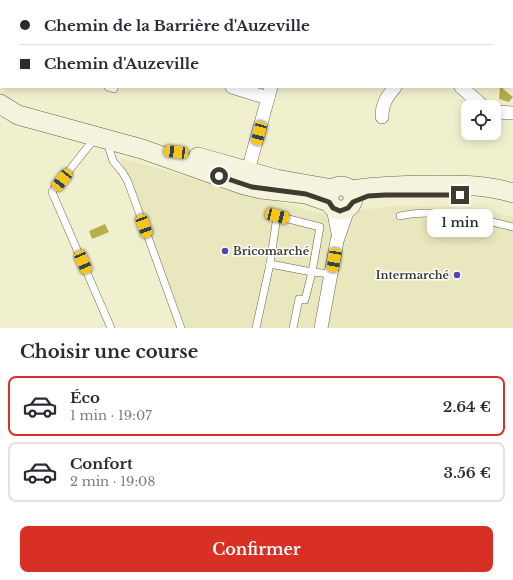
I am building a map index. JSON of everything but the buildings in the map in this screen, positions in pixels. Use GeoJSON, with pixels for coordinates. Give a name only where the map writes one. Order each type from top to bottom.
{"type":"FeatureCollection","features":[{"type":"Feature","properties":{"kind":"street"},"geometry":{"type":"LineString","coordinates":[[240,88],[270,92],[246,178]]}},
{"type":"Feature","properties":{"kind":"street"},"geometry":{"type":"LineString","coordinates":[[382,117],[383,105],[386,98],[394,88]]}},
{"type":"Feature","properties":{"kind":"street"},"geometry":{"type":"LineString","coordinates":[[462,88],[476,100]]}},
{"type":"Feature","properties":{"kind":"street"},"geometry":{"type":"LineString","coordinates":[[0,104],[9,116],[100,137],[142,149],[193,155],[246,178],[276,179],[345,198],[385,195],[476,195],[513,202]]}},
{"type":"Feature","properties":{"kind":"street"},"geometry":{"type":"LineString","coordinates":[[501,113],[513,114]]}},
{"type":"Feature","properties":{"kind":"street"},"geometry":{"type":"LineString","coordinates":[[345,198],[403,185],[466,185],[496,188],[513,192]]}},
{"type":"Feature","properties":{"kind":"street"},"geometry":{"type":"LineString","coordinates":[[321,328],[345,198]]}},
{"type":"Feature","properties":{"kind":"lane"},"geometry":{"type":"LineString","coordinates":[[111,328],[52,192],[90,143],[100,137],[113,161],[128,182],[181,328]]}},
{"type":"Feature","properties":{"kind":"lane"},"geometry":{"type":"LineString","coordinates":[[400,216],[421,213],[450,214],[484,219],[513,227]]}},
{"type":"Feature","properties":{"kind":"lane"},"geometry":{"type":"LineString","coordinates":[[256,328],[270,264],[277,216],[320,227],[312,272],[305,300],[299,299],[293,328]]}},
{"type":"Feature","properties":{"kind":"lane"},"geometry":{"type":"LineString","coordinates":[[270,264],[331,274]]}},
{"type":"Feature","properties":{"kind":"shaded area"},"geometry":{"type":"Polygon","coordinates":[[[500,88],[503,88],[513,97],[509,102],[499,99],[500,88]]]}},
{"type":"Feature","properties":{"kind":"shaded area"},"geometry":{"type":"Polygon","coordinates":[[[120,158],[321,214],[397,206],[482,208],[513,217],[513,328],[181,328],[120,158]]]}},
{"type":"Feature","properties":{"kind":"shaded area"},"geometry":{"type":"Polygon","coordinates":[[[105,224],[109,232],[92,239],[89,231],[105,224]]]}},
{"type":"Feature","properties":{"kind":"place","name":"Bricomarché"},"geometry":{"type":"Point","coordinates":[225,251]}},
{"type":"Feature","properties":{"kind":"place","name":"Intermarché"},"geometry":{"type":"Point","coordinates":[457,275]}},
{"type":"Feature","properties":{"kind":"route"},"geometry":{"type":"LineString","coordinates":[[219,176],[244,185],[261,189],[293,192],[314,196],[329,202],[333,208],[340,211],[351,206],[353,202],[368,196],[460,195]]}}]}
